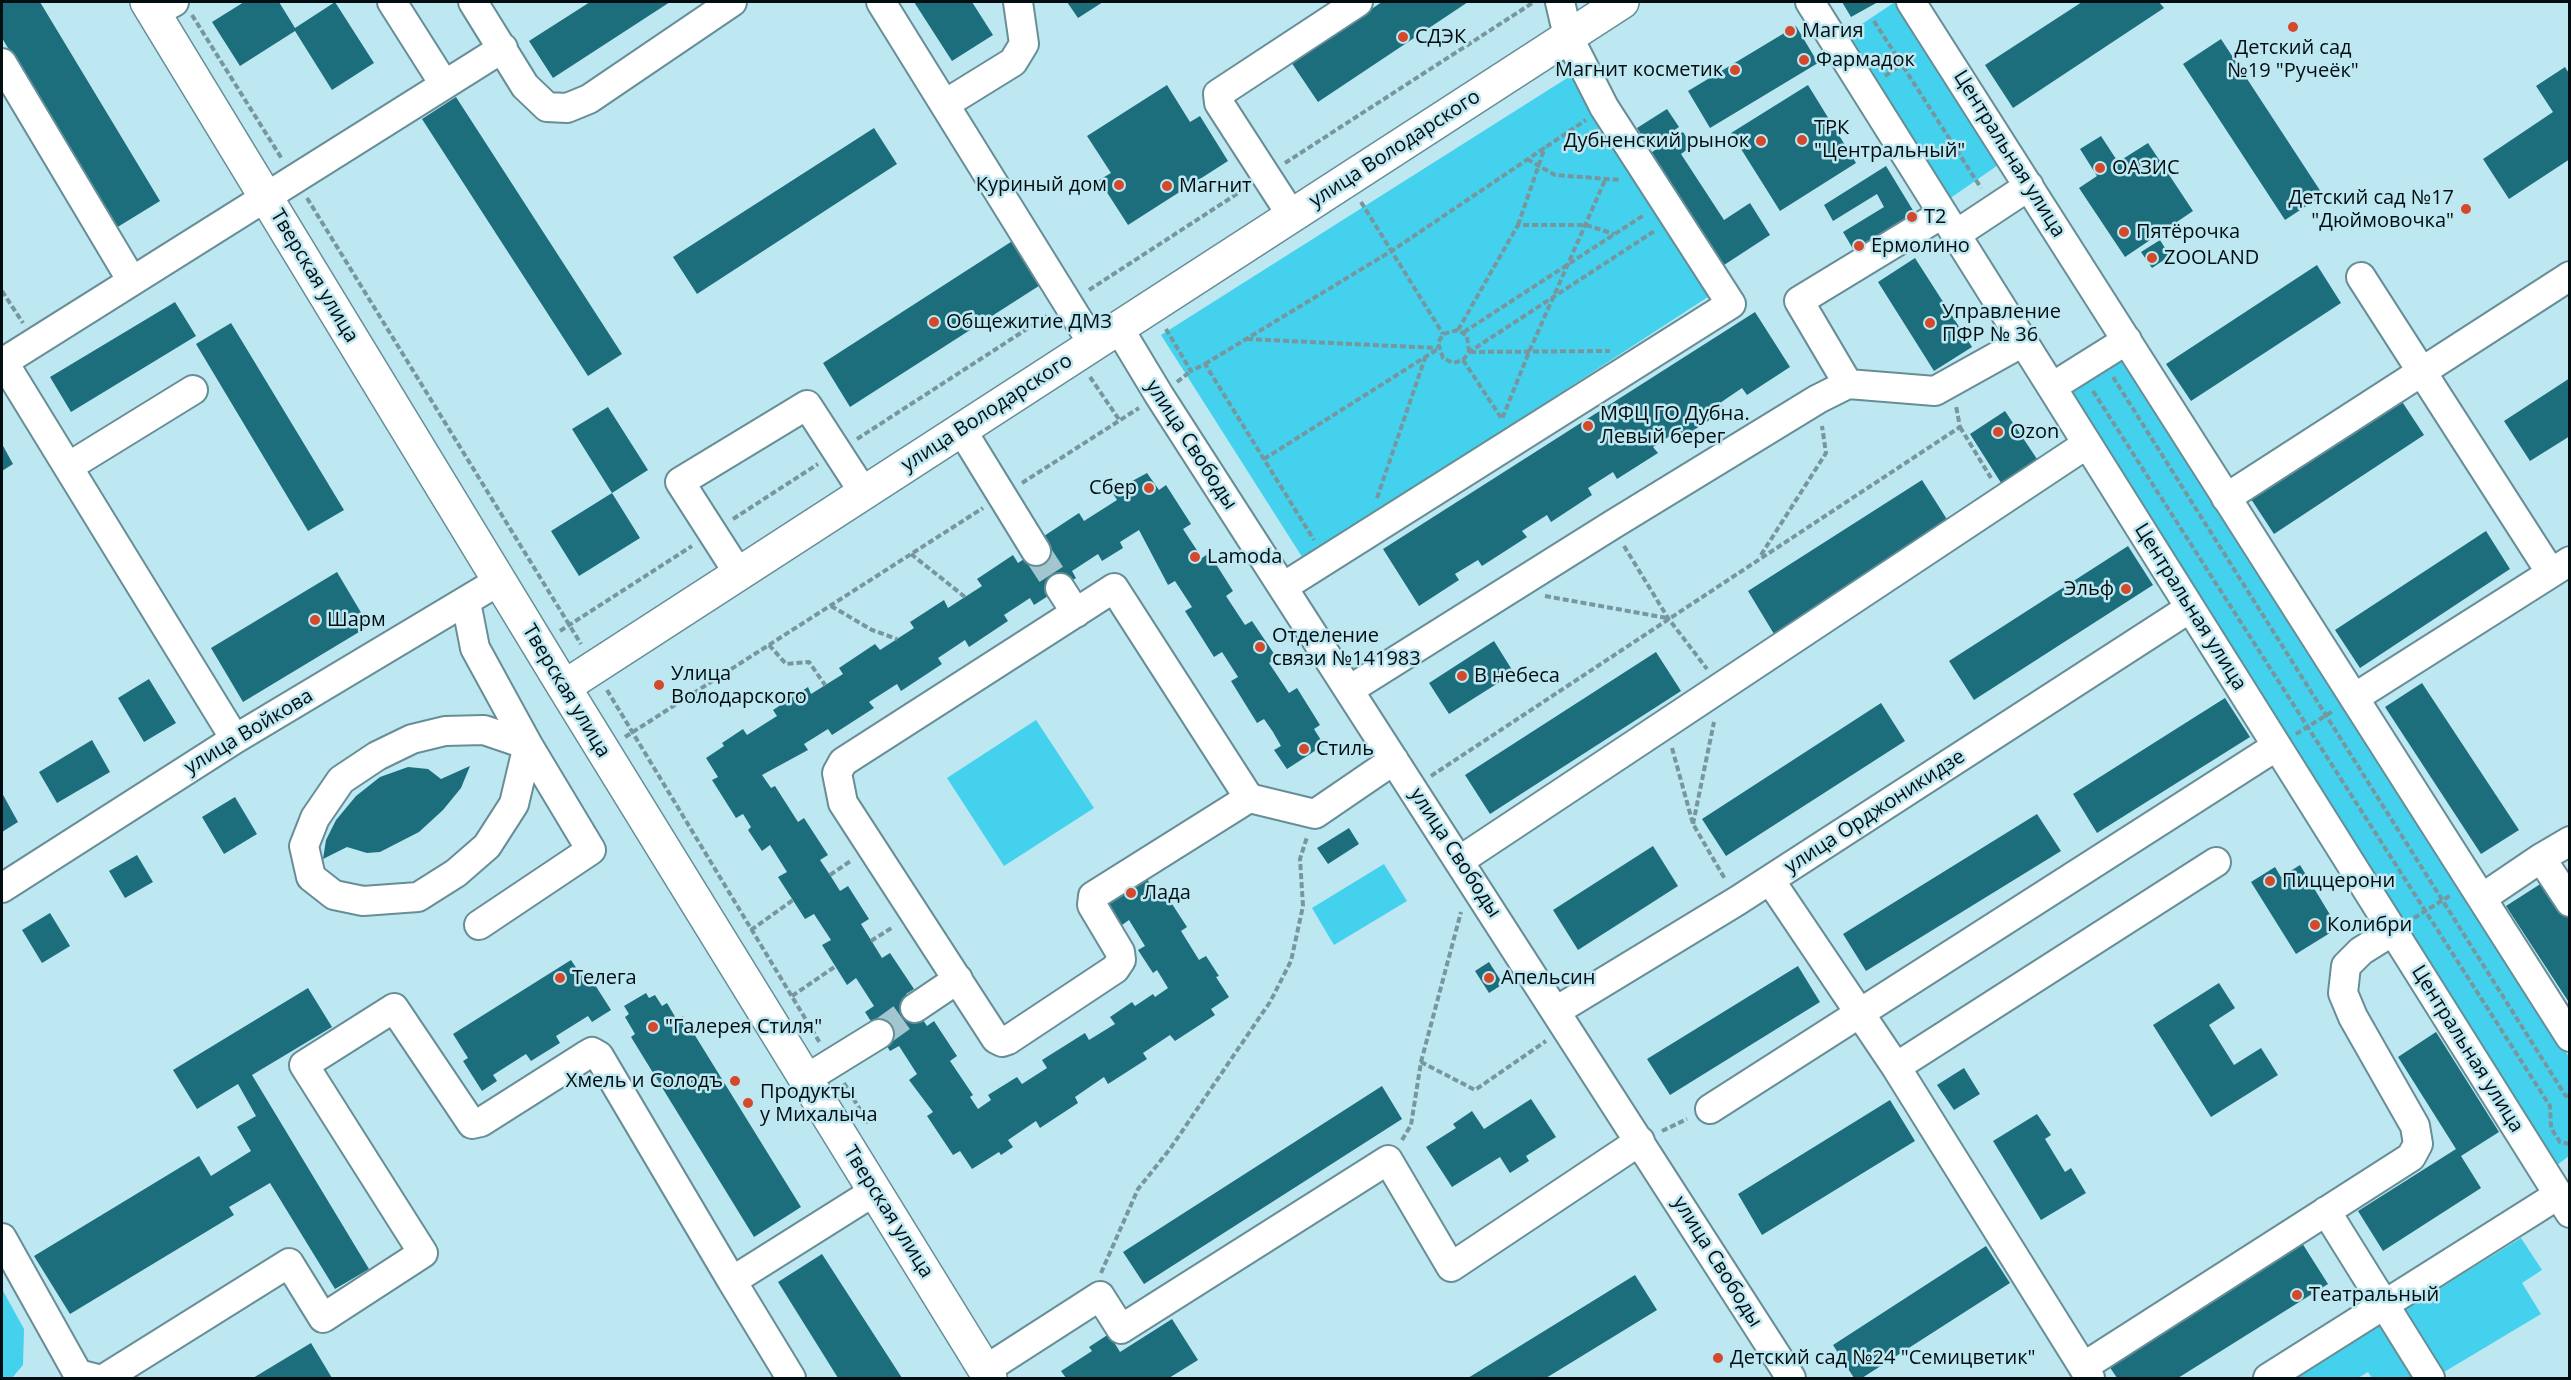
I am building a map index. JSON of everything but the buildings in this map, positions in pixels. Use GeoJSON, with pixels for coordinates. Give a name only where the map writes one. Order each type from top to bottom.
{"type":"FeatureCollection","features":[{"type":"Feature","properties":{"kind":"main road","name":"улица Володарского"},"geometry":{"type":"LineString","coordinates":[[564,687],[1622,2]]}},
{"type":"Feature","properties":{"kind":"main road","name":"Тверская улица"},"geometry":{"type":"LineString","coordinates":[[158,5],[266,198],[987,1374]]}},
{"type":"Feature","properties":{"kind":"street"},"geometry":{"type":"LineString","coordinates":[[392,2],[444,84]]}},
{"type":"Feature","properties":{"kind":"street"},"geometry":{"type":"LineString","coordinates":[[473,2],[525,86],[547,107],[567,108],[589,99],[732,2]]}},
{"type":"Feature","properties":{"kind":"street","name":"улица Свободы"},"geometry":{"type":"LineString","coordinates":[[880,2],[1069,303],[1106,335],[1159,396],[1791,1378]]}},
{"type":"Feature","properties":{"kind":"street"},"geometry":{"type":"LineString","coordinates":[[1001,2],[1024,44]]}},
{"type":"Feature","properties":{"kind":"street"},"geometry":{"type":"LineString","coordinates":[[945,104],[1012,62],[1024,44],[1018,2]]}},
{"type":"Feature","properties":{"kind":"street"},"geometry":{"type":"LineString","coordinates":[[1292,216],[1219,103],[1218,94],[1359,2]]}},
{"type":"Feature","properties":{"kind":"street"},"geometry":{"type":"LineString","coordinates":[[1283,587],[1731,304],[1604,107],[1568,36],[1560,2]]}},
{"type":"Feature","properties":{"kind":"street","name":"Центральная улица"},"geometry":{"type":"LineString","coordinates":[[1810,2],[2564,1204]]}},
{"type":"Feature","properties":{"kind":"street","name":"Центральная улица"},"geometry":{"type":"LineString","coordinates":[[1911,2],[2570,1037]]}},
{"type":"Feature","properties":{"kind":"street"},"geometry":{"type":"LineString","coordinates":[[235,739],[2,362],[502,48]]}},
{"type":"Feature","properties":{"kind":"street"},"geometry":{"type":"LineString","coordinates":[[2,63],[132,281]]}},
{"type":"Feature","properties":{"kind":"street"},"geometry":{"type":"LineString","coordinates":[[1848,384],[1799,301],[1949,224],[1994,209],[2029,186]]}},
{"type":"Feature","properties":{"kind":"street"},"geometry":{"type":"LineString","coordinates":[[2226,498],[2570,276]]}},
{"type":"Feature","properties":{"kind":"street"},"geometry":{"type":"LineString","coordinates":[[2354,698],[2560,567],[2423,371],[2361,277]]}},
{"type":"Feature","properties":{"kind":"street"},"geometry":{"type":"LineString","coordinates":[[2052,387],[2127,340]]}},
{"type":"Feature","properties":{"kind":"street"},"geometry":{"type":"LineString","coordinates":[[1349,690],[1818,399],[1848,384],[1935,391],[2023,342]]}},
{"type":"Feature","properties":{"kind":"street"},"geometry":{"type":"LineString","coordinates":[[68,468],[193,390]]}},
{"type":"Feature","properties":{"kind":"street"},"geometry":{"type":"LineString","coordinates":[[739,574],[680,482],[807,405],[864,493]]}},
{"type":"Feature","properties":{"kind":"street"},"geometry":{"type":"LineString","coordinates":[[961,429],[1036,551]]}},
{"type":"Feature","properties":{"kind":"street"},"geometry":{"type":"LineString","coordinates":[[1465,869],[1665,724],[2087,444]]}},
{"type":"Feature","properties":{"kind":"street","name":"улица Войкова"},"geometry":{"type":"LineString","coordinates":[[2,888],[235,739],[499,581]]}},
{"type":"Feature","properties":{"kind":"street"},"geometry":{"type":"LineString","coordinates":[[1060,588],[1076,613]]}},
{"type":"Feature","properties":{"kind":"street"},"geometry":{"type":"LineString","coordinates":[[1249,798],[1093,896],[1092,905],[1120,952],[1122,960],[1115,969],[1008,1040],[996,1039],[843,803],[837,773],[843,762],[1114,588],[1249,798],[1315,814],[1394,760]]}},
{"type":"Feature","properties":{"kind":"street"},"geometry":{"type":"LineString","coordinates":[[466,602],[476,648],[528,745],[591,850],[479,925]]}},
{"type":"Feature","properties":{"kind":"street","name":"улица Орджоникидзе"},"geometry":{"type":"LineString","coordinates":[[1562,1019],[1737,901],[2190,608]]}},
{"type":"Feature","properties":{"kind":"street"},"geometry":{"type":"LineString","coordinates":[[484,730],[528,745],[514,804],[487,846],[456,873],[418,897],[363,902],[334,895],[311,877],[304,846],[315,818],[341,780],[376,756],[412,739],[445,731],[484,730]]}},
{"type":"Feature","properties":{"kind":"street"},"geometry":{"type":"LineString","coordinates":[[1710,1109],[2277,746]]}},
{"type":"Feature","properties":{"kind":"street"},"geometry":{"type":"LineString","coordinates":[[2476,890],[2570,841]]}},
{"type":"Feature","properties":{"kind":"street"},"geometry":{"type":"LineString","coordinates":[[2541,858],[2570,902]]}},
{"type":"Feature","properties":{"kind":"street"},"geometry":{"type":"LineString","coordinates":[[1896,1066],[2216,862]]}},
{"type":"Feature","properties":{"kind":"street"},"geometry":{"type":"LineString","coordinates":[[1770,880],[1896,1066],[2087,1372],[2326,1211],[2411,1157],[2418,1144],[2415,1126],[2353,1017],[2343,993],[2346,966],[2361,951],[2393,931]]}},
{"type":"Feature","properties":{"kind":"street"},"geometry":{"type":"LineString","coordinates":[[915,1008],[958,980]]}},
{"type":"Feature","properties":{"kind":"street"},"geometry":{"type":"LineString","coordinates":[[105,1378],[289,1263],[323,1318],[423,1253],[304,1065],[394,1008],[472,1124],[481,1122],[592,1052],[599,1056],[791,1378]]}},
{"type":"Feature","properties":{"kind":"street"},"geometry":{"type":"LineString","coordinates":[[806,1079],[879,1034]]}},
{"type":"Feature","properties":{"kind":"street"},"geometry":{"type":"LineString","coordinates":[[987,1374],[1100,1296],[1121,1329],[1388,1160],[1451,1267],[1640,1141]]}},
{"type":"Feature","properties":{"kind":"street"},"geometry":{"type":"LineString","coordinates":[[732,1281],[875,1191]]}},
{"type":"Feature","properties":{"kind":"street"},"geometry":{"type":"LineString","coordinates":[[2268,1378],[2384,1306],[2564,1204]]}},
{"type":"Feature","properties":{"kind":"street"},"geometry":{"type":"LineString","coordinates":[[2326,1211],[2430,1378]]}},
{"type":"Feature","properties":{"kind":"street"},"geometry":{"type":"LineString","coordinates":[[2,1238],[78,1374],[93,1378]]}},
{"type":"Feature","properties":{"kind":"path"},"geometry":{"type":"LineString","coordinates":[[538,645],[1534,2]]}},
{"type":"Feature","properties":{"kind":"path"},"geometry":{"type":"LineString","coordinates":[[1874,21],[1994,209]]}},
{"type":"Feature","properties":{"kind":"path"},"geometry":{"type":"LineString","coordinates":[[1865,90],[1936,40]]}},
{"type":"Feature","properties":{"kind":"path"},"geometry":{"type":"LineString","coordinates":[[603,751],[1159,396],[1191,371],[1393,250],[1604,107]]}},
{"type":"Feature","properties":{"kind":"path"},"geometry":{"type":"LineString","coordinates":[[1461,331],[1518,225],[1540,167],[1545,147]]}},
{"type":"Feature","properties":{"kind":"path"},"geometry":{"type":"LineString","coordinates":[[1527,159],[1555,175],[1626,180]]}},
{"type":"Feature","properties":{"kind":"path"},"geometry":{"type":"LineString","coordinates":[[1463,360],[1502,419],[1529,351],[1606,178]]}},
{"type":"Feature","properties":{"kind":"path"},"geometry":{"type":"LineString","coordinates":[[1264,459],[1438,349],[1443,334],[1393,250],[1347,180]]}},
{"type":"Feature","properties":{"kind":"path"},"geometry":{"type":"LineString","coordinates":[[1443,334],[1461,331],[1615,234],[1671,209]]}},
{"type":"Feature","properties":{"kind":"path"},"geometry":{"type":"LineString","coordinates":[[1246,339],[1438,349],[1448,361],[1463,360],[1469,352],[1554,296],[1671,209]]}},
{"type":"Feature","properties":{"kind":"path"},"geometry":{"type":"LineString","coordinates":[[1518,225],[1586,225],[1615,234]]}},
{"type":"Feature","properties":{"kind":"path"},"geometry":{"type":"LineString","coordinates":[[2,291],[36,341]]}},
{"type":"Feature","properties":{"kind":"path"},"geometry":{"type":"LineString","coordinates":[[1152,305],[1191,371]]}},
{"type":"Feature","properties":{"kind":"path"},"geometry":{"type":"LineString","coordinates":[[1461,331],[1470,341],[1469,352]]}},
{"type":"Feature","properties":{"kind":"path"},"geometry":{"type":"LineString","coordinates":[[1469,352],[1612,351]]}},
{"type":"Feature","properties":{"kind":"path"},"geometry":{"type":"LineString","coordinates":[[1364,536],[1425,356]]}},
{"type":"Feature","properties":{"kind":"path"},"geometry":{"type":"LineString","coordinates":[[2090,363],[2326,715],[2565,1095],[2570,1098]]}},
{"type":"Feature","properties":{"kind":"path"},"geometry":{"type":"LineString","coordinates":[[2090,363],[2308,727],[2550,1107],[2551,1128],[2560,1142],[2570,1144]]}},
{"type":"Feature","properties":{"kind":"path"},"geometry":{"type":"LineString","coordinates":[[1205,364],[1327,559]]}},
{"type":"Feature","properties":{"kind":"path"},"geometry":{"type":"LineString","coordinates":[[1759,559],[1826,453],[1818,399]]}},
{"type":"Feature","properties":{"kind":"path"},"geometry":{"type":"LineString","coordinates":[[1960,427],[2005,499]]}},
{"type":"Feature","properties":{"kind":"path"},"geometry":{"type":"LineString","coordinates":[[1413,789],[1948,434]]}},
{"type":"Feature","properties":{"kind":"path"},"geometry":{"type":"LineString","coordinates":[[1612,525],[1668,618],[1722,687],[1693,824]]}},
{"type":"Feature","properties":{"kind":"path"},"geometry":{"type":"LineString","coordinates":[[911,554],[965,597]]}},
{"type":"Feature","properties":{"kind":"path"},"geometry":{"type":"LineString","coordinates":[[1509,590],[1668,618]]}},
{"type":"Feature","properties":{"kind":"path"},"geometry":{"type":"LineString","coordinates":[[831,606],[872,630],[897,639]]}},
{"type":"Feature","properties":{"kind":"path"},"geometry":{"type":"LineString","coordinates":[[769,645],[786,664],[809,662],[825,685]]}},
{"type":"Feature","properties":{"kind":"path"},"geometry":{"type":"LineString","coordinates":[[2277,746],[2354,698]]}},
{"type":"Feature","properties":{"kind":"path"},"geometry":{"type":"LineString","coordinates":[[1665,724],[1693,824],[1737,901]]}},
{"type":"Feature","properties":{"kind":"path"},"geometry":{"type":"LineString","coordinates":[[1084,1306],[1138,1189],[1170,1149],[1270,1002],[1291,961],[1303,906],[1300,859],[1315,814]]}},
{"type":"Feature","properties":{"kind":"path"},"geometry":{"type":"LineString","coordinates":[[1388,1160],[1411,1125],[1421,1062],[1465,869]]}},
{"type":"Feature","properties":{"kind":"path"},"geometry":{"type":"LineString","coordinates":[[2393,931],[2443,901],[2476,890]]}},
{"type":"Feature","properties":{"kind":"path"},"geometry":{"type":"LineString","coordinates":[[751,930],[793,900]]}},
{"type":"Feature","properties":{"kind":"path"},"geometry":{"type":"LineString","coordinates":[[792,996],[836,966]]}},
{"type":"Feature","properties":{"kind":"path"},"geometry":{"type":"LineString","coordinates":[[1421,1062],[1475,1090],[1562,1019]]}},
{"type":"Feature","properties":{"kind":"path"},"geometry":{"type":"LineString","coordinates":[[1640,1141],[1710,1109]]}},
{"type":"Feature","properties":{"kind":"shaded area"},"geometry":{"type":"Polygon","coordinates":[[[1895,2],[1902,2],[2001,163],[1949,199],[1844,36],[1895,2]]]}},
{"type":"Feature","properties":{"kind":"shaded area"},"geometry":{"type":"Polygon","coordinates":[[[1572,75],[1714,293],[1304,560],[1161,335],[1572,75]]]}},
{"type":"Feature","properties":{"kind":"shaded area"},"geometry":{"type":"Polygon","coordinates":[[[2122,355],[2569,1057],[2569,1156],[2557,1165],[2070,388],[2122,355]]]}},
{"type":"Feature","properties":{"kind":"shaded area"},"geometry":{"type":"Polygon","coordinates":[[[1036,720],[1094,808],[1004,866],[947,778],[1036,720]]]}},
{"type":"Feature","properties":{"kind":"shaded area"},"geometry":{"type":"Polygon","coordinates":[[[1384,864],[1407,901],[1334,945],[1312,908],[1384,864]]]}},
{"type":"Feature","properties":{"kind":"shaded area"},"geometry":{"type":"Polygon","coordinates":[[[2521,1238],[2542,1270],[2522,1283],[2541,1314],[2434,1378],[2372,1378],[2368,1372],[2358,1378],[2294,1378],[2521,1238]]]}},
{"type":"Feature","properties":{"kind":"shaded area"},"geometry":{"type":"Polygon","coordinates":[[[2,1289],[24,1329],[23,1365],[12,1378],[2,1378],[2,1289]]]}},
{"type":"Feature","properties":{"kind":"tunnel"},"geometry":{"type":"LineString","coordinates":[[1036,551],[1060,588]]}},
{"type":"Feature","properties":{"kind":"tunnel"},"geometry":{"type":"LineString","coordinates":[[879,1034],[915,1008]]}},
{"type":"Feature","properties":{"kind":"place","name":"Детский сад №19 \"Ручеёк\""},"geometry":{"type":"Point","coordinates":[2293,27]}},
{"type":"Feature","properties":{"kind":"place","name":"Магия"},"geometry":{"type":"Point","coordinates":[1790,31]}},
{"type":"Feature","properties":{"kind":"place","name":"СДЭК"},"geometry":{"type":"Point","coordinates":[1403,37]}},
{"type":"Feature","properties":{"kind":"place","name":"Фармадок"},"geometry":{"type":"Point","coordinates":[1804,60]}},
{"type":"Feature","properties":{"kind":"place","name":"Магнит косметик"},"geometry":{"type":"Point","coordinates":[1735,70]}},
{"type":"Feature","properties":{"kind":"place","name":"ТРК \"Центральный\""},"geometry":{"type":"Point","coordinates":[1802,140]}},
{"type":"Feature","properties":{"kind":"place","name":"Дубненский рынок"},"geometry":{"type":"Point","coordinates":[1761,141]}},
{"type":"Feature","properties":{"kind":"place","name":"ОАЗИС"},"geometry":{"type":"Point","coordinates":[2100,168]}},
{"type":"Feature","properties":{"kind":"place","name":"Куриный дом"},"geometry":{"type":"Point","coordinates":[1119,185]}},
{"type":"Feature","properties":{"kind":"place","name":"Магнит"},"geometry":{"type":"Point","coordinates":[1167,186]}},
{"type":"Feature","properties":{"kind":"place","name":"Детский сад №17 \"Дюймовочка\""},"geometry":{"type":"Point","coordinates":[2466,209]}},
{"type":"Feature","properties":{"kind":"place","name":"T2"},"geometry":{"type":"Point","coordinates":[1912,217]}},
{"type":"Feature","properties":{"kind":"place","name":"Пятёрочка"},"geometry":{"type":"Point","coordinates":[2124,232]}},
{"type":"Feature","properties":{"kind":"place","name":"Ермолино"},"geometry":{"type":"Point","coordinates":[1859,246]}},
{"type":"Feature","properties":{"kind":"place","name":"ZOOLAND"},"geometry":{"type":"Point","coordinates":[2152,258]}},
{"type":"Feature","properties":{"kind":"place","name":"Общежитие ДМЗ"},"geometry":{"type":"Point","coordinates":[934,322]}},
{"type":"Feature","properties":{"kind":"place","name":"Управление ПФР № 36"},"geometry":{"type":"Point","coordinates":[1930,323]}},
{"type":"Feature","properties":{"kind":"place","name":"МФЦ ГО Дубна. Левый берег"},"geometry":{"type":"Point","coordinates":[1588,426]}},
{"type":"Feature","properties":{"kind":"place","name":"Ozon"},"geometry":{"type":"Point","coordinates":[1998,432]}},
{"type":"Feature","properties":{"kind":"place","name":"Сбер"},"geometry":{"type":"Point","coordinates":[1149,488]}},
{"type":"Feature","properties":{"kind":"place","name":"Lamoda"},"geometry":{"type":"Point","coordinates":[1195,557]}},
{"type":"Feature","properties":{"kind":"place","name":"Эльф"},"geometry":{"type":"Point","coordinates":[2126,589]}},
{"type":"Feature","properties":{"kind":"place","name":"Шарм"},"geometry":{"type":"Point","coordinates":[315,620]}},
{"type":"Feature","properties":{"kind":"place","name":"Отделение связи №141983"},"geometry":{"type":"Point","coordinates":[1260,647]}},
{"type":"Feature","properties":{"kind":"place","name":"В небеса"},"geometry":{"type":"Point","coordinates":[1462,676]}},
{"type":"Feature","properties":{"kind":"place","name":"Улица Володарского"},"geometry":{"type":"Point","coordinates":[659,685]}},
{"type":"Feature","properties":{"kind":"place","name":"Стиль"},"geometry":{"type":"Point","coordinates":[1304,749]}},
{"type":"Feature","properties":{"kind":"place","name":"Пиццерони"},"geometry":{"type":"Point","coordinates":[2270,881]}},
{"type":"Feature","properties":{"kind":"place","name":"Лада"},"geometry":{"type":"Point","coordinates":[1131,893]}},
{"type":"Feature","properties":{"kind":"place","name":"Колибри"},"geometry":{"type":"Point","coordinates":[2315,925]}},
{"type":"Feature","properties":{"kind":"place","name":"Телега"},"geometry":{"type":"Point","coordinates":[560,978]}},
{"type":"Feature","properties":{"kind":"place","name":"Апельсин"},"geometry":{"type":"Point","coordinates":[1489,978]}},
{"type":"Feature","properties":{"kind":"place","name":"\"Галерея Стиля\""},"geometry":{"type":"Point","coordinates":[653,1027]}},
{"type":"Feature","properties":{"kind":"place","name":"Хмель и Солодъ"},"geometry":{"type":"Point","coordinates":[735,1081]}},
{"type":"Feature","properties":{"kind":"place","name":"Продукты у Михалыча"},"geometry":{"type":"Point","coordinates":[748,1103]}},
{"type":"Feature","properties":{"kind":"place","name":"Театральный"},"geometry":{"type":"Point","coordinates":[2297,1295]}},
{"type":"Feature","properties":{"kind":"place","name":"Детский сад №24 \"Семицветик\""},"geometry":{"type":"Point","coordinates":[1718,1358]}}]}
